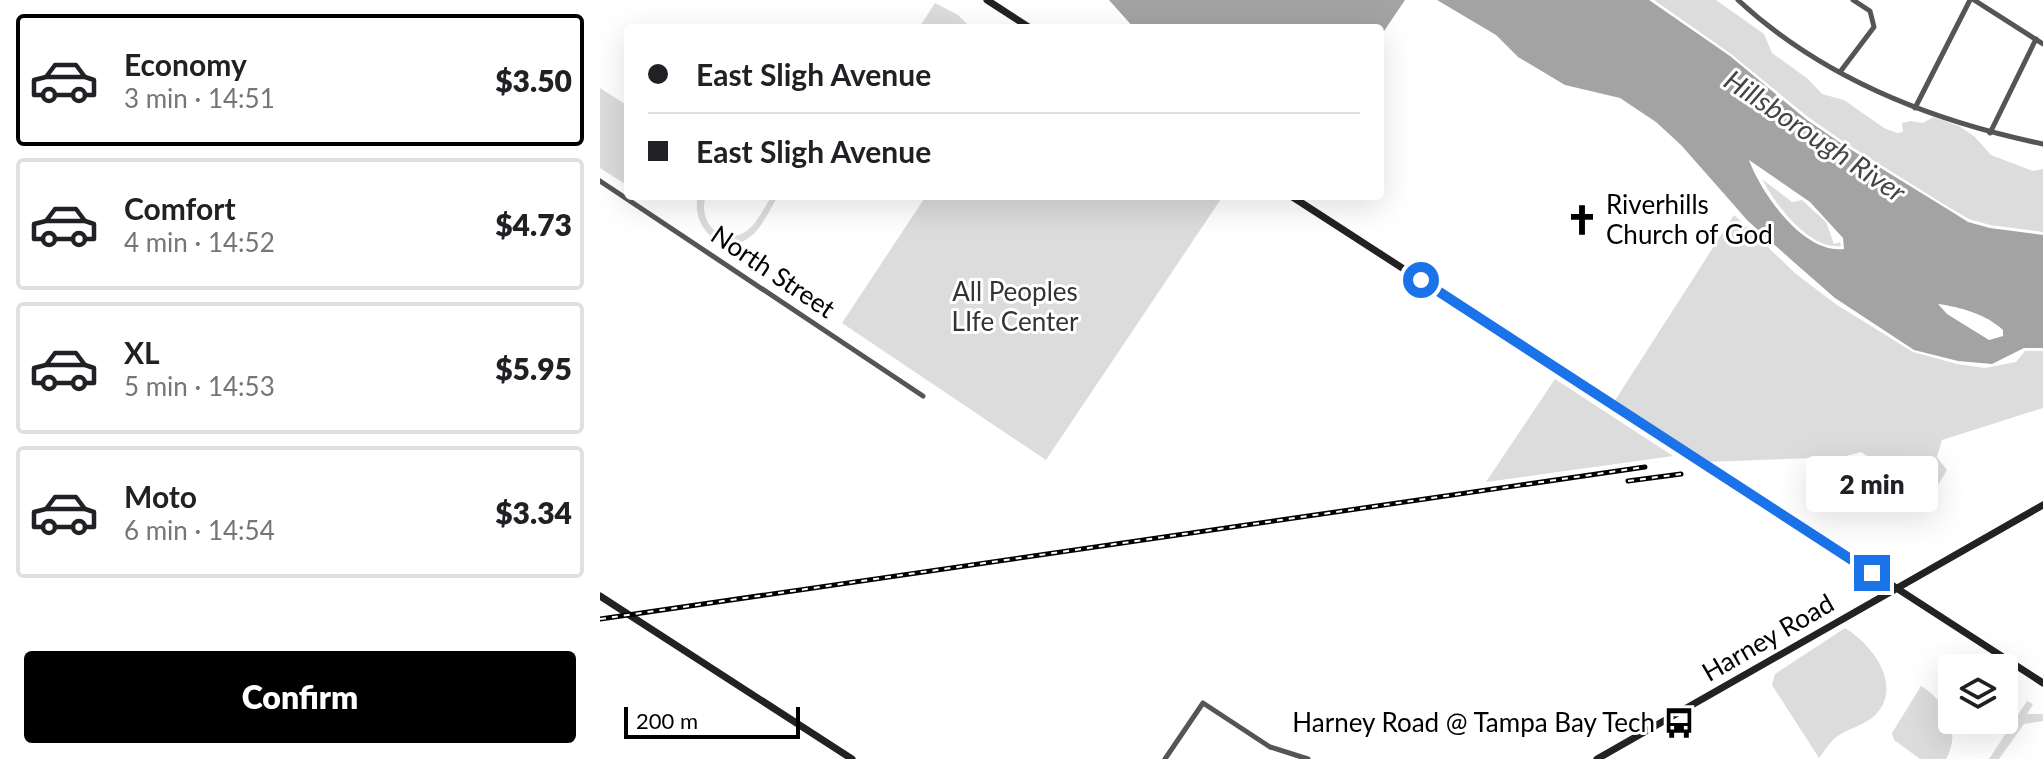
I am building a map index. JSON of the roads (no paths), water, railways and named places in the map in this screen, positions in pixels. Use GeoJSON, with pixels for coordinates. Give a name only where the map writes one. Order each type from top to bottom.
{"type":"FeatureCollection","features":[{"type":"Feature","properties":{"kind":"street"},"geometry":{"type":"LineString","coordinates":[[987,0],[1024,24]]}},
{"type":"Feature","properties":{"kind":"street"},"geometry":{"type":"LineString","coordinates":[[1738,0],[1787,38],[1868,90],[1990,133],[2043,144]]}},
{"type":"Feature","properties":{"kind":"street"},"geometry":{"type":"LineString","coordinates":[[1840,72],[1874,27],[1870,11],[1853,0]]}},
{"type":"Feature","properties":{"kind":"street"},"geometry":{"type":"LineString","coordinates":[[1915,108],[1972,0],[2043,44]]}},
{"type":"Feature","properties":{"kind":"street"},"geometry":{"type":"LineString","coordinates":[[1990,133],[2036,39]]}},
{"type":"Feature","properties":{"kind":"street","name":"North Street"},"geometry":{"type":"LineString","coordinates":[[600,181],[624,197]]}},
{"type":"Feature","properties":{"kind":"street","name":"North Street"},"geometry":{"type":"LineString","coordinates":[[629,200],[923,396]]}},
{"type":"Feature","properties":{"kind":"street"},"geometry":{"type":"LineString","coordinates":[[1297,200],[2043,683]]}},
{"type":"Feature","properties":{"kind":"street","name":"Harney Road"},"geometry":{"type":"LineString","coordinates":[[1597,759],[2043,505]]}},
{"type":"Feature","properties":{"kind":"street"},"geometry":{"type":"LineString","coordinates":[[600,596],[852,759]]}},
{"type":"Feature","properties":{"kind":"street"},"geometry":{"type":"LineString","coordinates":[[1165,759],[1203,703],[1270,747],[1308,759]]}},
{"type":"Feature","properties":{"kind":"water"},"geometry":{"type":"Polygon","coordinates":[[[1109,0],[1405,0],[1384,31],[1384,24],[1130,24],[1109,0]]]}},
{"type":"Feature","properties":{"kind":"water","name":"Hillsborough River"},"geometry":{"type":"Polygon","coordinates":[[[1437,0],[1649,0],[1730,56],[1807,120],[1968,222],[2043,235],[2043,348],[2024,348],[1992,364],[1958,361],[1914,350],[1835,298],[1796,264],[1748,221],[1681,145],[1656,122],[1620,98],[1565,85],[1518,57],[1496,35],[1437,0]],[[1749,160],[1763,189],[1799,232],[1829,248],[1844,249],[1843,238],[1810,202],[1749,160]],[[1938,304],[1947,314],[1989,340],[2003,336],[2003,330],[1981,316],[1938,304]]]}},
{"type":"Feature","properties":{"kind":"railway"},"geometry":{"type":"LineString","coordinates":[[600,619],[1645,467]]}},
{"type":"Feature","properties":{"kind":"railway"},"geometry":{"type":"LineString","coordinates":[[1628,481],[1681,474]]}},
{"type":"Feature","properties":{"kind":"place","name":"Riverhills Church of God"},"geometry":{"type":"Point","coordinates":[1582,220]}},
{"type":"Feature","properties":{"kind":"place","name":"Harney Road @ Tampa Bay Tech"},"geometry":{"type":"Point","coordinates":[1679,723]}},
{"type":"Feature","properties":{"kind":"park label","name":"All Peoples LIfe Center"},"geometry":{"type":"Point","coordinates":[1015,307]}}]}
